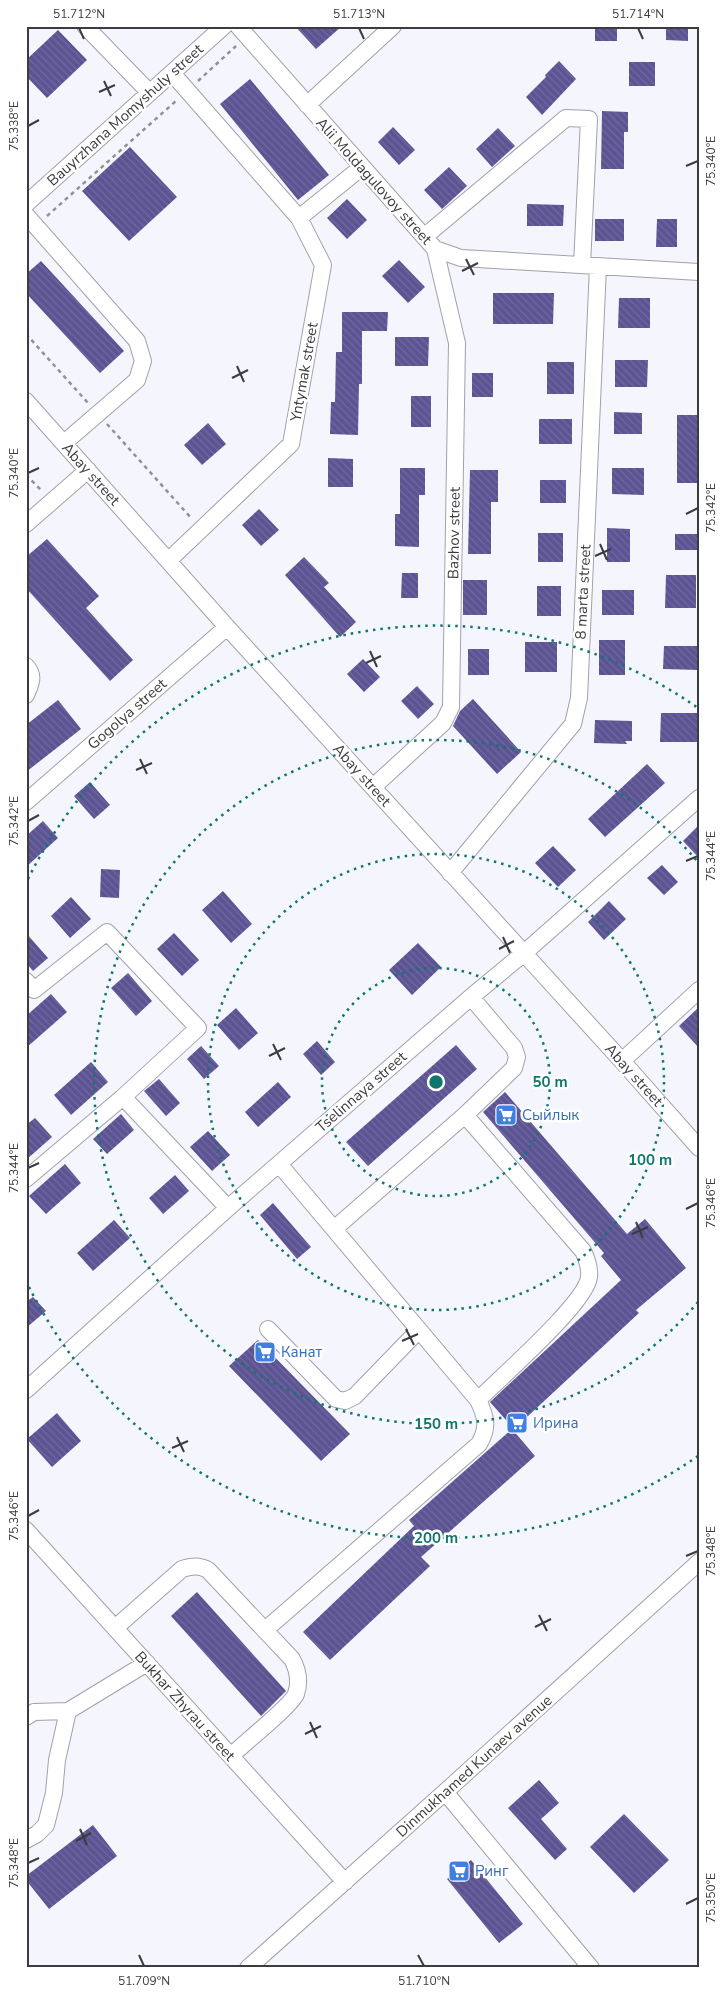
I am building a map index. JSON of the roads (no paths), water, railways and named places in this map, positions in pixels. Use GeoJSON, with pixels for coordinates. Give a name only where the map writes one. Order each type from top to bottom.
{"type":"FeatureCollection","features":[{"type":"Feature","properties":{"kind":"street"},"geometry":{"type":"LineString","coordinates":[[86,26],[150,92]]}},
{"type":"Feature","properties":{"kind":"street","name":"Bauyrzhana Momyshuly street"},"geometry":{"type":"LineString","coordinates":[[26,204],[224,26]]}},
{"type":"Feature","properties":{"kind":"street"},"geometry":{"type":"LineString","coordinates":[[307,105],[393,26]]}},
{"type":"Feature","properties":{"kind":"street","name":"Alii Moldagulovoy street"},"geometry":{"type":"LineString","coordinates":[[242,31],[435,249],[461,258],[699,272]]}},
{"type":"Feature","properties":{"kind":"street","name":"Yntymak street"},"geometry":{"type":"LineString","coordinates":[[169,560],[291,444],[323,265],[299,218],[172,73]]}},
{"type":"Feature","properties":{"kind":"street","name":"8 marta street"},"geometry":{"type":"LineString","coordinates":[[424,237],[566,118],[589,119],[590,265],[579,698],[574,724],[450,873]]}},
{"type":"Feature","properties":{"kind":"street"},"geometry":{"type":"LineString","coordinates":[[299,218],[362,167]]}},
{"type":"Feature","properties":{"kind":"street"},"geometry":{"type":"LineString","coordinates":[[31,220],[137,340],[143,362],[137,380],[64,443]]}},
{"type":"Feature","properties":{"kind":"street","name":"Bazhov street"},"geometry":{"type":"LineString","coordinates":[[373,787],[442,723],[451,707],[457,343],[435,249]]}},
{"type":"Feature","properties":{"kind":"street","name":"Abay street"},"geometry":{"type":"LineString","coordinates":[[26,401],[227,627],[699,1148]]}},
{"type":"Feature","properties":{"kind":"street"},"geometry":{"type":"LineString","coordinates":[[26,524],[88,470]]}},
{"type":"Feature","properties":{"kind":"street","name":"Gogolya street"},"geometry":{"type":"LineString","coordinates":[[26,802],[227,627]]}},
{"type":"Feature","properties":{"kind":"street"},"geometry":{"type":"LineString","coordinates":[[26,666],[30,670],[32,682],[26,694]]}},
{"type":"Feature","properties":{"kind":"street","name":"Tselinnaya street"},"geometry":{"type":"LineString","coordinates":[[26,1390],[278,1164],[523,954],[699,798]]}},
{"type":"Feature","properties":{"kind":"street"},"geometry":{"type":"LineString","coordinates":[[26,1179],[123,1097],[198,1028],[107,932],[29,990]]}},
{"type":"Feature","properties":{"kind":"street"},"geometry":{"type":"LineString","coordinates":[[622,1061],[699,990]]}},
{"type":"Feature","properties":{"kind":"street"},"geometry":{"type":"LineString","coordinates":[[334,1229],[466,1115],[514,1068],[517,1057],[514,1048],[471,997]]}},
{"type":"Feature","properties":{"kind":"street"},"geometry":{"type":"LineString","coordinates":[[123,1097],[228,1208]]}},
{"type":"Feature","properties":{"kind":"street"},"geometry":{"type":"LineString","coordinates":[[466,1115],[583,1251],[588,1262],[589,1278],[584,1291],[569,1311],[478,1400]]}},
{"type":"Feature","properties":{"kind":"street"},"geometry":{"type":"LineString","coordinates":[[265,1630],[479,1444],[486,1430],[487,1423],[478,1400],[278,1164]]}},
{"type":"Feature","properties":{"kind":"street"},"geometry":{"type":"LineString","coordinates":[[268,1329],[336,1399],[345,1401],[355,1396],[419,1330]]}},
{"type":"Feature","properties":{"kind":"street","name":"Bukhar Zhyrau street"},"geometry":{"type":"LineString","coordinates":[[26,1530],[345,1882]]}},
{"type":"Feature","properties":{"kind":"street","name":"Dinmukhamed Kunaev avenue"},"geometry":{"type":"LineString","coordinates":[[248,1968],[699,1562]]}},
{"type":"Feature","properties":{"kind":"street"},"geometry":{"type":"LineString","coordinates":[[115,1628],[182,1569],[196,1566],[208,1570],[292,1660],[296,1666],[298,1684],[292,1701],[230,1756]]}},
{"type":"Feature","properties":{"kind":"street"},"geometry":{"type":"LineString","coordinates":[[26,1717],[34,1712],[68,1711],[147,1663]]}},
{"type":"Feature","properties":{"kind":"street"},"geometry":{"type":"LineString","coordinates":[[26,1840],[37,1834],[46,1825],[54,1793],[57,1760],[68,1711]]}},
{"type":"Feature","properties":{"kind":"street"},"geometry":{"type":"LineString","coordinates":[[445,1792],[591,1968]]}},
{"type":"Feature","properties":{"kind":"place","name":"Сыйлык"},"geometry":{"type":"Point","coordinates":[506,1115]}},
{"type":"Feature","properties":{"kind":"place","name":"Канат"},"geometry":{"type":"Point","coordinates":[265,1352]}},
{"type":"Feature","properties":{"kind":"place","name":"Ирина"},"geometry":{"type":"Point","coordinates":[517,1423]}},
{"type":"Feature","properties":{"kind":"place","name":"Ринг"},"geometry":{"type":"Point","coordinates":[459,1871]}}]}
